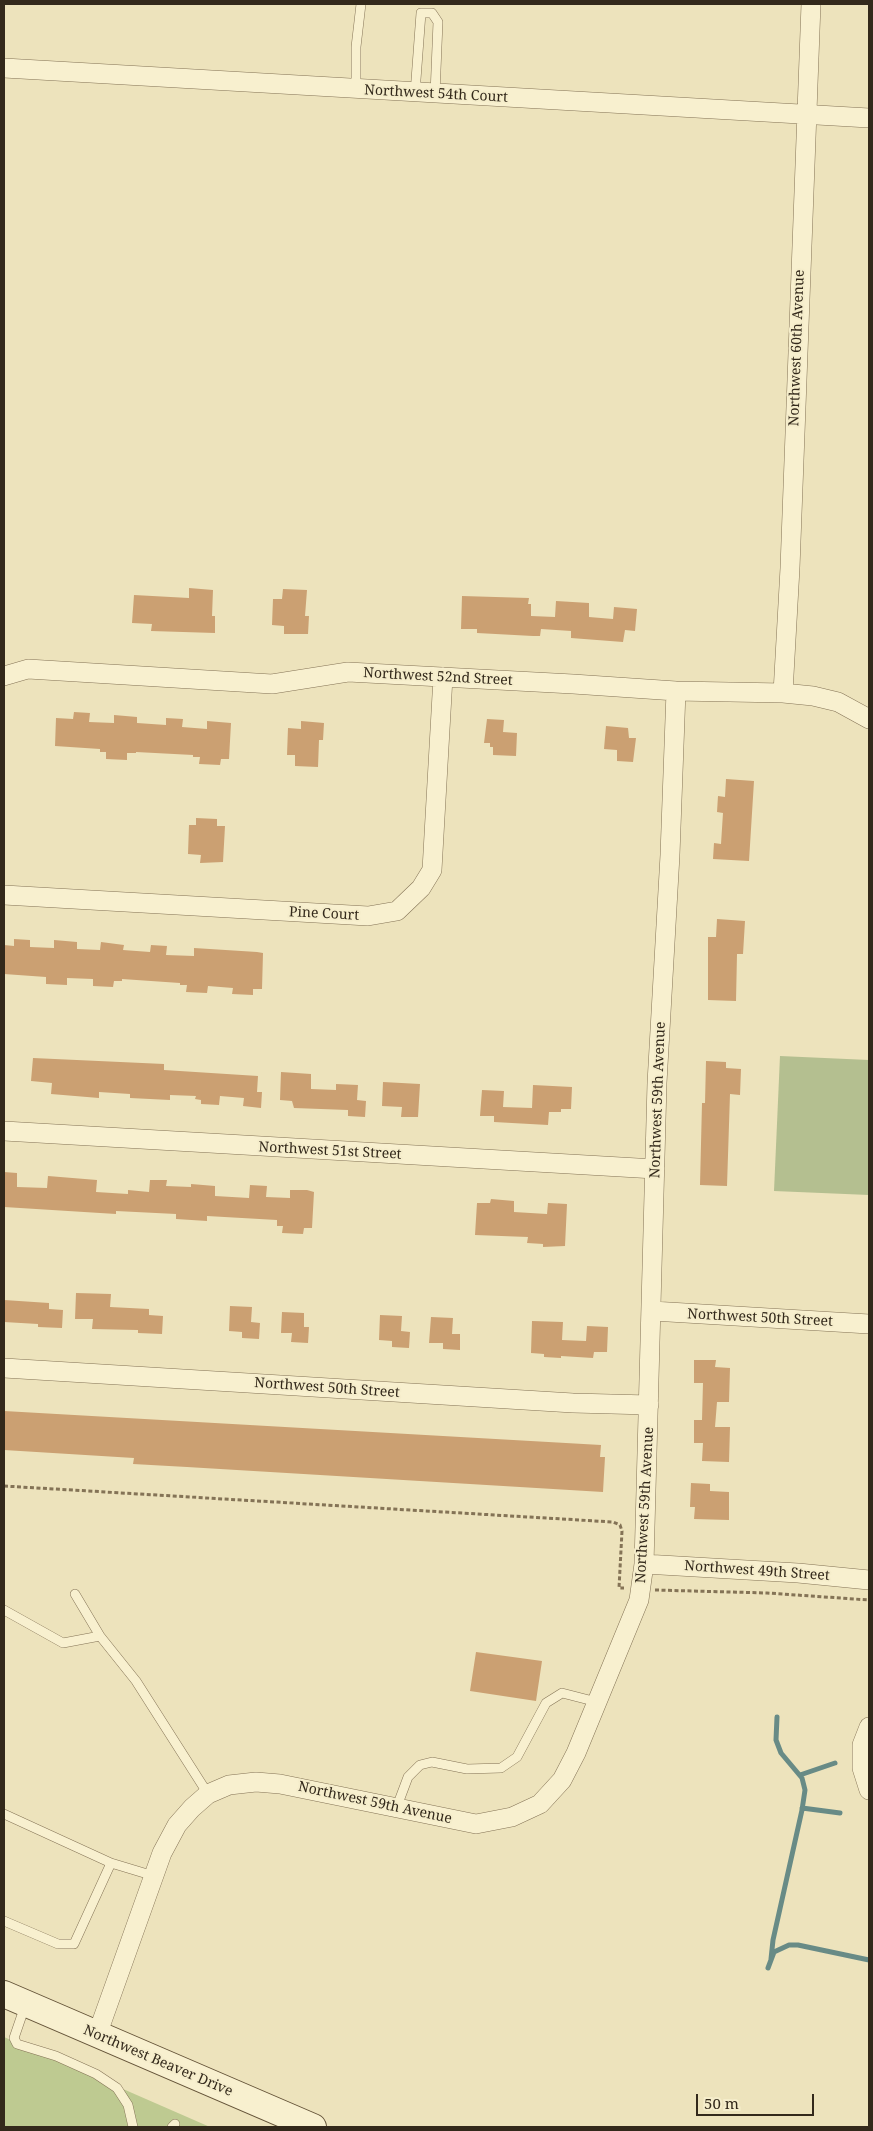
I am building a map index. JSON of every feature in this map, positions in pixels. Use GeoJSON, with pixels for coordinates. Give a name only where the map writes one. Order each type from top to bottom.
{"type":"FeatureCollection","features":[{"type":"Feature","properties":{"kind":"main road","name":"Northwest Beaver Drive"},"geometry":{"type":"LineString","coordinates":[[15,1999],[313,2127]]}},
{"type":"Feature","properties":{"kind":"street","name":"Northwest 60th Avenue"},"geometry":{"type":"LineString","coordinates":[[783,693],[790,568],[811,4]]}},
{"type":"Feature","properties":{"kind":"street","name":"Northwest 54th Court"},"geometry":{"type":"LineString","coordinates":[[4,68],[356,90],[869,118]]}},
{"type":"Feature","properties":{"kind":"street","name":"Northwest 52nd Street"},"geometry":{"type":"LineString","coordinates":[[4,676],[28,669],[272,684],[348,672],[676,691],[783,693],[814,696],[838,702],[869,719]]}},
{"type":"Feature","properties":{"kind":"street","name":"Pine Court"},"geometry":{"type":"LineString","coordinates":[[4,895],[368,916],[396,911],[421,888],[432,870],[443,677]]}},
{"type":"Feature","properties":{"kind":"street","name":"Northwest 59th Avenue"},"geometry":{"type":"LineString","coordinates":[[97,2034],[162,1853],[177,1825],[208,1794],[229,1785],[259,1782],[304,1788],[396,1809],[476,1824],[512,1817],[540,1804],[562,1780],[576,1753],[641,1589],[644,1564],[650,1406],[657,1083],[670,855],[676,691]]}},
{"type":"Feature","properties":{"kind":"street","name":"Northwest 51st Street"},"geometry":{"type":"LineString","coordinates":[[4,1131],[655,1169]]}},
{"type":"Feature","properties":{"kind":"street","name":"Northwest 50th Street"},"geometry":{"type":"LineString","coordinates":[[652,1312],[869,1324]]}},
{"type":"Feature","properties":{"kind":"street","name":"Northwest 50th Street"},"geometry":{"type":"LineString","coordinates":[[4,1368],[554,1402],[650,1406]]}},
{"type":"Feature","properties":{"kind":"street","name":"Northwest 49th Street"},"geometry":{"type":"LineString","coordinates":[[644,1564],[798,1573],[869,1580]]}},
{"type":"Feature","properties":{"kind":"street"},"geometry":{"type":"LineString","coordinates":[[869,1727],[862,1745],[862,1768],[869,1790]]}},
{"type":"Feature","properties":{"kind":"lane"},"geometry":{"type":"LineString","coordinates":[[356,90],[356,47],[361,4]]}},
{"type":"Feature","properties":{"kind":"lane"},"geometry":{"type":"LineString","coordinates":[[415,93],[421,13],[432,12],[438,22],[435,94]]}},
{"type":"Feature","properties":{"kind":"lane"},"geometry":{"type":"LineString","coordinates":[[75,1594],[100,1636],[136,1681],[208,1794]]}},
{"type":"Feature","properties":{"kind":"lane"},"geometry":{"type":"LineString","coordinates":[[4,1610],[63,1643],[100,1636]]}},
{"type":"Feature","properties":{"kind":"lane"},"geometry":{"type":"LineString","coordinates":[[396,1809],[408,1777],[420,1765],[432,1762],[467,1769],[501,1768],[517,1757],[546,1703],[562,1693],[597,1702]]}},
{"type":"Feature","properties":{"kind":"lane"},"geometry":{"type":"LineString","coordinates":[[4,1814],[111,1863],[154,1876]]}},
{"type":"Feature","properties":{"kind":"lane"},"geometry":{"type":"LineString","coordinates":[[4,1921],[58,1944],[74,1944],[111,1863]]}},
{"type":"Feature","properties":{"kind":"lane"},"geometry":{"type":"LineString","coordinates":[[15,1999],[14,2038],[17,2044],[56,2056],[96,2074],[117,2088],[128,2105],[133,2127]]}},
{"type":"Feature","properties":{"kind":"path"},"geometry":{"type":"LineString","coordinates":[[4,1486],[613,1522],[620,1525],[622,1531],[619,1588],[869,1600]]}},
{"type":"Feature","properties":{"kind":"green space"},"geometry":{"type":"Polygon","coordinates":[[[780,1056],[869,1060],[869,1195],[774,1191],[780,1056]]]}},
{"type":"Feature","properties":{"kind":"green space"},"geometry":{"type":"Polygon","coordinates":[[[4,2037],[210,2127],[4,2127],[4,2037]]]}},
{"type":"Feature","properties":{"kind":"building"},"geometry":{"type":"Polygon","coordinates":[[[189,588],[213,590],[212,616],[215,616],[215,633],[151,631],[152,624],[132,623],[134,595],[189,598],[189,588]]]}},
{"type":"Feature","properties":{"kind":"building"},"geometry":{"type":"Polygon","coordinates":[[[283,589],[307,590],[305,616],[309,616],[308,634],[284,634],[284,626],[272,625],[273,599],[282,599],[283,589]]]}},
{"type":"Feature","properties":{"kind":"building"},"geometry":{"type":"Polygon","coordinates":[[[462,596],[529,598],[528,604],[531,604],[531,616],[555,617],[556,601],[589,603],[589,617],[613,619],[614,607],[637,609],[635,631],[625,630],[623,642],[571,638],[571,631],[541,629],[540,636],[477,633],[477,629],[461,629],[462,596]]]}},
{"type":"Feature","properties":{"kind":"building"},"geometry":{"type":"Polygon","coordinates":[[[74,712],[90,713],[89,722],[114,723],[114,715],[137,717],[137,723],[166,725],[166,718],[183,719],[182,727],[207,729],[207,721],[231,723],[229,759],[221,759],[220,765],[199,764],[200,757],[193,757],[193,755],[136,752],[127,753],[127,760],[106,759],[106,752],[100,752],[100,749],[55,746],[56,718],[73,719],[74,712]]]}},
{"type":"Feature","properties":{"kind":"building"},"geometry":{"type":"Polygon","coordinates":[[[487,719],[504,720],[503,732],[517,733],[516,756],[493,755],[493,747],[490,747],[490,743],[484,743],[487,719]]]}},
{"type":"Feature","properties":{"kind":"building"},"geometry":{"type":"Polygon","coordinates":[[[301,721],[324,723],[323,740],[319,740],[318,767],[295,766],[295,755],[287,755],[288,728],[301,729],[301,721]]]}},
{"type":"Feature","properties":{"kind":"building"},"geometry":{"type":"Polygon","coordinates":[[[606,726],[628,728],[629,738],[636,738],[633,762],[617,761],[617,750],[604,749],[606,726]]]}},
{"type":"Feature","properties":{"kind":"building"},"geometry":{"type":"Polygon","coordinates":[[[726,779],[754,781],[749,861],[713,859],[714,843],[721,844],[723,813],[717,812],[718,796],[725,797],[726,779]]]}},
{"type":"Feature","properties":{"kind":"building"},"geometry":{"type":"Polygon","coordinates":[[[196,818],[217,819],[217,826],[225,826],[223,862],[200,863],[201,855],[188,854],[189,825],[196,825],[196,818]]]}},
{"type":"Feature","properties":{"kind":"building"},"geometry":{"type":"Polygon","coordinates":[[[717,919],[745,921],[743,954],[737,954],[736,1001],[708,1000],[708,937],[716,937],[717,919]]]}},
{"type":"Feature","properties":{"kind":"building"},"geometry":{"type":"Polygon","coordinates":[[[14,939],[30,940],[30,947],[54,948],[54,940],[77,942],[77,949],[100,950],[101,942],[124,945],[123,950],[150,952],[151,945],[167,946],[166,955],[194,956],[194,948],[263,953],[262,989],[253,989],[253,995],[232,994],[233,988],[208,986],[207,993],[186,992],[187,985],[180,985],[180,983],[122,979],[122,981],[114,981],[113,987],[93,986],[93,979],[67,978],[67,985],[46,984],[46,977],[4,974],[4,945],[14,946],[14,939]]]}},
{"type":"Feature","properties":{"kind":"building"},"geometry":{"type":"Polygon","coordinates":[[[33,1058],[164,1064],[164,1070],[258,1076],[257,1092],[262,1092],[261,1108],[243,1106],[244,1098],[220,1096],[219,1105],[201,1104],[201,1100],[195,1099],[196,1096],[170,1095],[170,1100],[130,1098],[130,1094],[99,1092],[99,1098],[51,1094],[52,1083],[31,1081],[33,1058]]]}},
{"type":"Feature","properties":{"kind":"building"},"geometry":{"type":"Polygon","coordinates":[[[706,1061],[726,1062],[726,1068],[741,1069],[740,1095],[730,1094],[727,1186],[700,1185],[702,1103],[705,1103],[706,1061]]]}},
{"type":"Feature","properties":{"kind":"building"},"geometry":{"type":"Polygon","coordinates":[[[281,1072],[311,1074],[311,1089],[336,1090],[336,1084],[358,1085],[357,1100],[366,1101],[365,1117],[348,1116],[348,1110],[294,1108],[292,1101],[280,1100],[281,1072]]]}},
{"type":"Feature","properties":{"kind":"building"},"geometry":{"type":"Polygon","coordinates":[[[383,1082],[420,1084],[418,1117],[401,1117],[402,1107],[382,1106],[383,1082]]]}},
{"type":"Feature","properties":{"kind":"building"},"geometry":{"type":"Polygon","coordinates":[[[533,1085],[572,1087],[571,1109],[561,1109],[561,1112],[549,1112],[548,1125],[494,1122],[494,1116],[480,1116],[482,1090],[504,1091],[503,1107],[532,1108],[533,1085]]]}},
{"type":"Feature","properties":{"kind":"building"},"geometry":{"type":"Polygon","coordinates":[[[4,1172],[17,1173],[17,1187],[47,1188],[48,1176],[97,1180],[96,1192],[128,1194],[128,1190],[149,1192],[150,1180],[167,1180],[166,1186],[191,1187],[191,1184],[215,1186],[215,1196],[249,1198],[250,1185],[267,1186],[266,1197],[290,1198],[290,1190],[307,1190],[314,1192],[312,1228],[304,1228],[303,1234],[282,1233],[283,1226],[277,1226],[277,1220],[207,1216],[207,1221],[176,1219],[176,1214],[116,1211],[116,1214],[4,1207],[4,1172]]]}},
{"type":"Feature","properties":{"kind":"building"},"geometry":{"type":"Polygon","coordinates":[[[491,1199],[514,1201],[514,1212],[547,1214],[548,1203],[567,1204],[565,1246],[543,1247],[543,1244],[527,1243],[528,1237],[475,1235],[477,1203],[490,1203],[491,1199]]]}},
{"type":"Feature","properties":{"kind":"building"},"geometry":{"type":"Polygon","coordinates":[[[76,1293],[111,1294],[110,1307],[149,1309],[149,1315],[163,1316],[162,1334],[138,1333],[138,1330],[92,1329],[93,1319],[75,1319],[76,1293]]]}},
{"type":"Feature","properties":{"kind":"building"},"geometry":{"type":"Polygon","coordinates":[[[4,1300],[49,1303],[49,1309],[63,1310],[62,1328],[38,1327],[38,1324],[4,1322],[4,1300]]]}},
{"type":"Feature","properties":{"kind":"building"},"geometry":{"type":"Polygon","coordinates":[[[230,1306],[252,1307],[251,1322],[260,1323],[259,1339],[242,1338],[242,1332],[229,1331],[230,1306]]]}},
{"type":"Feature","properties":{"kind":"building"},"geometry":{"type":"Polygon","coordinates":[[[282,1312],[304,1313],[304,1327],[309,1327],[308,1343],[291,1342],[292,1333],[281,1333],[282,1312]]]}},
{"type":"Feature","properties":{"kind":"building"},"geometry":{"type":"Polygon","coordinates":[[[380,1315],[402,1316],[401,1331],[410,1332],[409,1348],[392,1347],[392,1341],[379,1340],[380,1315]]]}},
{"type":"Feature","properties":{"kind":"building"},"geometry":{"type":"Polygon","coordinates":[[[431,1317],[453,1318],[452,1334],[460,1334],[460,1350],[443,1349],[443,1343],[429,1343],[431,1317]]]}},
{"type":"Feature","properties":{"kind":"building"},"geometry":{"type":"Polygon","coordinates":[[[532,1321],[563,1322],[562,1340],[586,1341],[587,1326],[608,1327],[607,1352],[594,1352],[593,1358],[544,1357],[544,1354],[531,1353],[532,1321]]]}},
{"type":"Feature","properties":{"kind":"building"},"geometry":{"type":"Polygon","coordinates":[[[694,1360],[716,1360],[715,1367],[730,1368],[729,1402],[717,1402],[715,1427],[730,1427],[729,1462],[702,1461],[703,1443],[694,1443],[694,1420],[702,1420],[703,1383],[694,1383],[694,1360]]]}},
{"type":"Feature","properties":{"kind":"building"},"geometry":{"type":"Polygon","coordinates":[[[4,1411],[601,1445],[600,1457],[605,1457],[603,1492],[133,1464],[134,1458],[4,1450],[4,1411]]]}},
{"type":"Feature","properties":{"kind":"building"},"geometry":{"type":"Polygon","coordinates":[[[691,1483],[710,1484],[710,1491],[729,1492],[729,1520],[694,1519],[695,1507],[690,1507],[691,1483]]]}},
{"type":"Feature","properties":{"kind":"building"},"geometry":{"type":"Polygon","coordinates":[[[476,1652],[542,1661],[536,1701],[470,1691],[476,1652]]]}},
{"type":"Feature","properties":{"kind":"waterway"},"geometry":{"type":"LineString","coordinates":[[771,1959],[773,1940],[805,1790],[802,1778],[781,1753],[776,1740],[777,1717]]}},
{"type":"Feature","properties":{"kind":"waterway"},"geometry":{"type":"LineString","coordinates":[[800,1775],[835,1763]]}},
{"type":"Feature","properties":{"kind":"waterway"},"geometry":{"type":"LineString","coordinates":[[802,1808],[840,1813]]}},
{"type":"Feature","properties":{"kind":"waterway"},"geometry":{"type":"LineString","coordinates":[[768,1968],[774,1952],[789,1945],[798,1945],[869,1960]]}}]}
